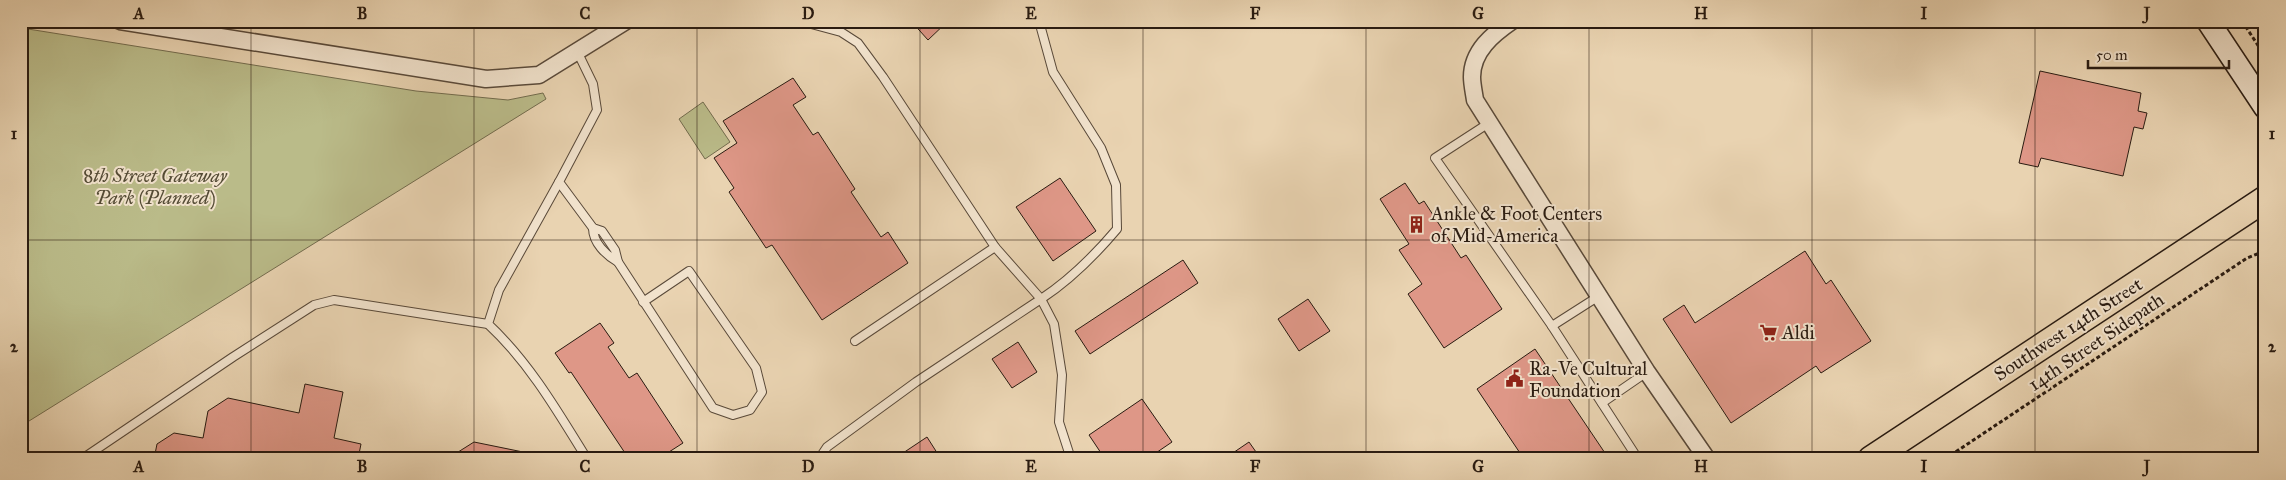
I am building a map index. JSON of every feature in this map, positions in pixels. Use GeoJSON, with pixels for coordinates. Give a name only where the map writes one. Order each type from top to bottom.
{"type":"FeatureCollection","features":[{"type":"Feature","properties":{"kind":"main road"},"geometry":{"type":"LineString","coordinates":[[2208,21],[2265,107]]}},
{"type":"Feature","properties":{"kind":"main road","name":"Southwest 14th Street"},"geometry":{"type":"LineString","coordinates":[[1871,459],[2265,200]]}},
{"type":"Feature","properties":{"kind":"street"},"geometry":{"type":"LineString","coordinates":[[120,21],[486,79],[539,75],[626,21]]}},
{"type":"Feature","properties":{"kind":"street"},"geometry":{"type":"LineString","coordinates":[[1512,21],[1492,35],[1479,52],[1472,76],[1475,100],[1647,372],[1707,459]]}},
{"type":"Feature","properties":{"kind":"lane"},"geometry":{"type":"LineString","coordinates":[[800,21],[841,32],[858,43],[883,77],[995,247],[1041,300],[1054,324],[1062,375],[1059,422],[1072,459]]}},
{"type":"Feature","properties":{"kind":"lane"},"geometry":{"type":"LineString","coordinates":[[819,459],[827,447],[916,382],[1056,290],[1094,256],[1117,229],[1116,185],[1102,148],[1053,72],[1039,21]]}},
{"type":"Feature","properties":{"kind":"lane"},"geometry":{"type":"LineString","coordinates":[[488,324],[499,290],[597,110],[593,84],[577,52]]}},
{"type":"Feature","properties":{"kind":"lane"},"geometry":{"type":"LineString","coordinates":[[1489,123],[1436,158],[1552,326],[1638,459]]}},
{"type":"Feature","properties":{"kind":"lane"},"geometry":{"type":"LineString","coordinates":[[559,182],[593,228],[593,236],[607,256],[618,262],[643,302],[713,408],[733,415],[750,410],[762,392],[756,368],[689,270],[643,302]]}},
{"type":"Feature","properties":{"kind":"lane"},"geometry":{"type":"LineString","coordinates":[[855,340],[995,247]]}},
{"type":"Feature","properties":{"kind":"lane"},"geometry":{"type":"LineString","coordinates":[[1552,326],[1599,296]]}},
{"type":"Feature","properties":{"kind":"lane"},"geometry":{"type":"LineString","coordinates":[[82,459],[232,357],[314,305],[334,300],[488,324],[507,342],[540,386],[587,459]]}},
{"type":"Feature","properties":{"kind":"lane"},"geometry":{"type":"LineString","coordinates":[[1602,403],[1647,372]]}},
{"type":"Feature","properties":{"kind":"path"},"geometry":{"type":"LineString","coordinates":[[2242,21],[2265,56]]}},
{"type":"Feature","properties":{"kind":"path","name":"14th Street Sidepath"},"geometry":{"type":"LineString","coordinates":[[1945,459],[2247,258],[2265,251]]}},
{"type":"Feature","properties":{"kind":"green space","name":"8th Street Gateway Park (Planned)"},"geometry":{"type":"Polygon","coordinates":[[[21,26],[28,29],[416,91],[508,100],[543,93],[546,99],[21,426],[21,26]]]}},
{"type":"Feature","properties":{"kind":"green space"},"geometry":{"type":"Polygon","coordinates":[[[703,102],[730,142],[705,159],[679,119],[703,102]]]}},
{"type":"Feature","properties":{"kind":"building"},"geometry":{"type":"Polygon","coordinates":[[[911,21],[948,21],[928,40],[911,21]]]}},
{"type":"Feature","properties":{"kind":"building"},"geometry":{"type":"Polygon","coordinates":[[[2040,71],[2141,93],[2138,111],[2147,113],[2143,129],[2134,127],[2123,176],[2041,158],[2038,167],[2019,163],[2040,71]]]}},
{"type":"Feature","properties":{"kind":"building"},"geometry":{"type":"Polygon","coordinates":[[[793,78],[806,97],[793,105],[813,135],[818,132],[855,189],[851,192],[881,237],[888,232],[908,263],[822,320],[772,245],[766,248],[729,192],[734,188],[714,158],[737,143],[723,121],[793,78]]]}},
{"type":"Feature","properties":{"kind":"building"},"geometry":{"type":"Polygon","coordinates":[[[1060,178],[1096,231],[1053,261],[1016,207],[1060,178]]]}},
{"type":"Feature","properties":{"kind":"building"},"geometry":{"type":"Polygon","coordinates":[[[1405,183],[1419,204],[1424,201],[1461,258],[1466,255],[1502,309],[1444,348],[1408,294],[1422,284],[1399,250],[1409,244],[1380,199],[1405,183]]]}},
{"type":"Feature","properties":{"kind":"building","name":"Aldi"},"geometry":{"type":"Polygon","coordinates":[[[1805,251],[1826,284],[1831,280],[1871,341],[1821,373],[1816,366],[1731,423],[1663,319],[1684,305],[1695,323],[1805,251]]]}},
{"type":"Feature","properties":{"kind":"building"},"geometry":{"type":"Polygon","coordinates":[[[1183,260],[1198,283],[1090,354],[1075,331],[1183,260]]]}},
{"type":"Feature","properties":{"kind":"building"},"geometry":{"type":"Polygon","coordinates":[[[1308,299],[1330,331],[1299,351],[1278,319],[1308,299]]]}},
{"type":"Feature","properties":{"kind":"building"},"geometry":{"type":"Polygon","coordinates":[[[600,323],[614,343],[608,347],[629,378],[637,373],[683,443],[658,459],[629,459],[571,372],[569,373],[555,353],[600,323]]]}},
{"type":"Feature","properties":{"kind":"building"},"geometry":{"type":"Polygon","coordinates":[[[1018,342],[1037,372],[1012,388],[992,359],[1018,342]]]}},
{"type":"Feature","properties":{"kind":"building"},"geometry":{"type":"Polygon","coordinates":[[[1535,349],[1609,459],[1524,459],[1477,389],[1535,349]]]}},
{"type":"Feature","properties":{"kind":"building"},"geometry":{"type":"Polygon","coordinates":[[[305,384],[343,392],[334,438],[361,444],[358,459],[154,459],[157,444],[174,433],[203,438],[208,411],[228,398],[299,413],[305,384]]]}},
{"type":"Feature","properties":{"kind":"building"},"geometry":{"type":"Polygon","coordinates":[[[1142,399],[1172,442],[1147,459],[1105,459],[1089,435],[1142,399]]]}},
{"type":"Feature","properties":{"kind":"building"},"geometry":{"type":"Polygon","coordinates":[[[927,437],[941,459],[894,459],[927,437]]]}},
{"type":"Feature","properties":{"kind":"building"},"geometry":{"type":"Polygon","coordinates":[[[474,442],[523,452],[522,459],[447,459],[474,442]]]}},
{"type":"Feature","properties":{"kind":"building"},"geometry":{"type":"Polygon","coordinates":[[[1249,442],[1261,459],[1224,459],[1249,442]]]}},
{"type":"Feature","properties":{"kind":"place","name":"Ankle & Foot Centers of Mid-America"},"geometry":{"type":"Point","coordinates":[1417,224]}},
{"type":"Feature","properties":{"kind":"place","name":"Aldi"},"geometry":{"type":"Point","coordinates":[1768,332]}},
{"type":"Feature","properties":{"kind":"place","name":"Ra-Ve Cultural Foundation"},"geometry":{"type":"Point","coordinates":[1515,379]}}]}
